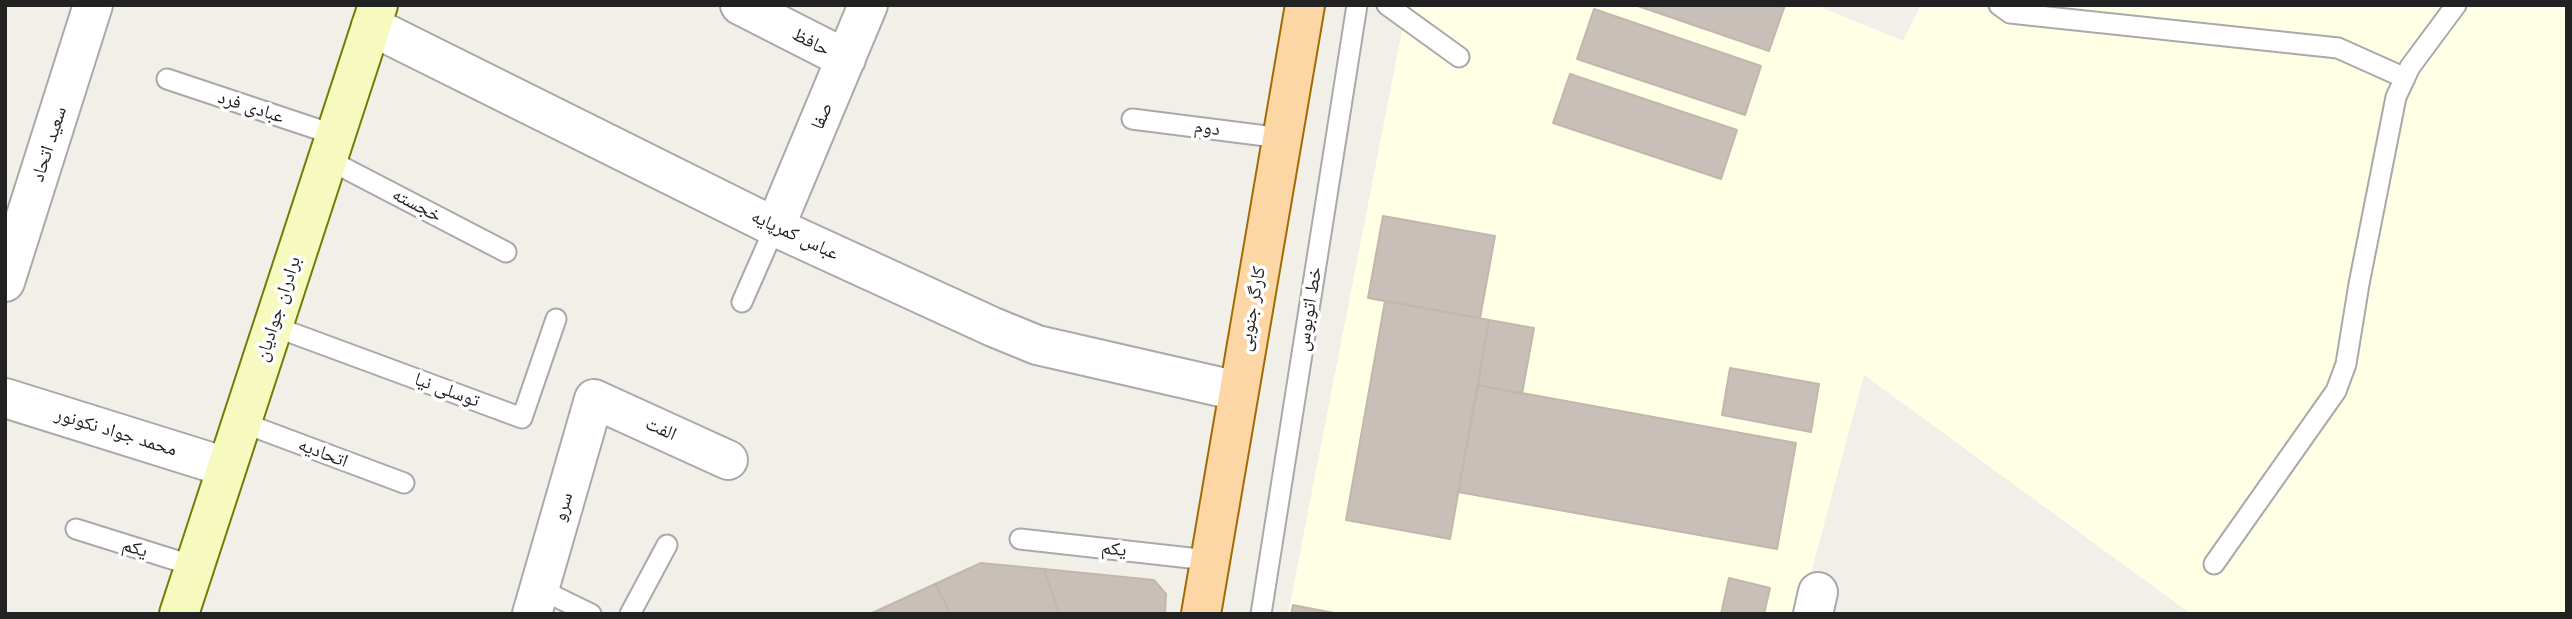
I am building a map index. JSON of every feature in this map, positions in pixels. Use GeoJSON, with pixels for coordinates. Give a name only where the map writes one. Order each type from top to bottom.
{"type":"FeatureCollection","features":[{"type":"Feature","properties":{"kind":"main road","name":"کارگر جنوبی"},"geometry":{"type":"LineString","coordinates":[[1201,614],[1208,560],[1305,5]]}},
{"type":"Feature","properties":{"kind":"street","name":"سعید اتحاد"},"geometry":{"type":"LineString","coordinates":[[5,282],[18,194],[93,5]]}},
{"type":"Feature","properties":{"kind":"street","name":"حافظ"},"geometry":{"type":"LineString","coordinates":[[740,5],[846,59]]}},
{"type":"Feature","properties":{"kind":"street","name":"صفا"},"geometry":{"type":"LineString","coordinates":[[775,227],[868,5]]}},
{"type":"Feature","properties":{"kind":"street","name":"برادران جوادیان"},"geometry":{"type":"LineString","coordinates":[[179,614],[374,15]]}},
{"type":"Feature","properties":{"kind":"street","name":"عباس کمرپایه"},"geometry":{"type":"LineString","coordinates":[[374,15],[775,227],[993,327],[1037,345],[1238,391]]}},
{"type":"Feature","properties":{"kind":"street","name":"محمد جواد نکونور"},"geometry":{"type":"LineString","coordinates":[[5,398],[226,467]]}},
{"type":"Feature","properties":{"kind":"street","name":"الفت"},"geometry":{"type":"LineString","coordinates":[[594,399],[728,460]]}},
{"type":"Feature","properties":{"kind":"street","name":"سرو"},"geometry":{"type":"LineString","coordinates":[[536,601],[594,399]]}},
{"type":"Feature","properties":{"kind":"lane","name":"خط اتوبوس"},"geometry":{"type":"LineString","coordinates":[[1262,614],[1357,5]]}},
{"type":"Feature","properties":{"kind":"lane"},"geometry":{"type":"LineString","coordinates":[[1387,5],[1459,57]]}},
{"type":"Feature","properties":{"kind":"lane"},"geometry":{"type":"LineString","coordinates":[[1999,5],[2010,13],[2338,48],[2405,78]]}},
{"type":"Feature","properties":{"kind":"lane"},"geometry":{"type":"LineString","coordinates":[[2214,564],[2336,391],[2346,363],[2396,97],[2410,67],[2456,5]]}},
{"type":"Feature","properties":{"kind":"lane","name":"عبادی فرد"},"geometry":{"type":"LineString","coordinates":[[167,79],[331,147]]}},
{"type":"Feature","properties":{"kind":"lane","name":"دوم"},"geometry":{"type":"LineString","coordinates":[[1132,118],[1282,138]]}},
{"type":"Feature","properties":{"kind":"lane","name":"خجسته"},"geometry":{"type":"LineString","coordinates":[[331,147],[506,252]]}},
{"type":"Feature","properties":{"kind":"lane"},"geometry":{"type":"LineString","coordinates":[[742,302],[775,227]]}},
{"type":"Feature","properties":{"kind":"lane","name":"توسلی نیا"},"geometry":{"type":"LineString","coordinates":[[272,326],[522,418],[556,319]]}},
{"type":"Feature","properties":{"kind":"lane","name":"اتحادیه"},"geometry":{"type":"LineString","coordinates":[[242,422],[404,483]]}},
{"type":"Feature","properties":{"kind":"lane","name":"یکم"},"geometry":{"type":"LineString","coordinates":[[76,529],[194,566]]}},
{"type":"Feature","properties":{"kind":"lane","name":"یکم"},"geometry":{"type":"LineString","coordinates":[[1020,539],[1208,560]]}},
{"type":"Feature","properties":{"kind":"lane"},"geometry":{"type":"LineString","coordinates":[[631,614],[667,545]]}},
{"type":"Feature","properties":{"kind":"lane"},"geometry":{"type":"LineString","coordinates":[[536,601],[591,614]]}},
{"type":"Feature","properties":{"kind":"shaded area"},"geometry":{"type":"Polygon","coordinates":[[[1407,5],[1816,5],[1903,41],[1921,5],[2567,5],[2567,614],[2191,614],[1864,375],[1800,614],[1288,614],[1407,5]]]}},
{"type":"Feature","properties":{"kind":"building"},"geometry":{"type":"Polygon","coordinates":[[[1635,5],[1785,5],[1769,51],[1635,5]]]}},
{"type":"Feature","properties":{"kind":"building"},"geometry":{"type":"Polygon","coordinates":[[[1594,9],[1761,66],[1745,115],[1577,59],[1594,9]]]}},
{"type":"Feature","properties":{"kind":"building"},"geometry":{"type":"Polygon","coordinates":[[[1570,74],[1737,130],[1721,179],[1553,123],[1570,74]]]}},
{"type":"Feature","properties":{"kind":"building"},"geometry":{"type":"Polygon","coordinates":[[[1383,216],[1495,236],[1480,318],[1368,298],[1383,216]]]}},
{"type":"Feature","properties":{"kind":"building"},"geometry":{"type":"Polygon","coordinates":[[[1385,301],[1489,320],[1450,539],[1346,520],[1385,301]]]}},
{"type":"Feature","properties":{"kind":"building"},"geometry":{"type":"Polygon","coordinates":[[[1489,320],[1534,328],[1522,394],[1478,385],[1489,320]]]}},
{"type":"Feature","properties":{"kind":"building"},"geometry":{"type":"Polygon","coordinates":[[[1730,368],[1819,384],[1811,432],[1722,415],[1730,368]]]}},
{"type":"Feature","properties":{"kind":"building"},"geometry":{"type":"Polygon","coordinates":[[[1478,385],[1796,443],[1777,549],[1458,492],[1478,385]]]}},
{"type":"Feature","properties":{"kind":"building"},"geometry":{"type":"Polygon","coordinates":[[[981,563],[1044,569],[1059,614],[951,614],[935,584],[981,563]]]}},
{"type":"Feature","properties":{"kind":"building"},"geometry":{"type":"Polygon","coordinates":[[[1044,569],[1154,580],[1166,594],[1165,614],[1059,614],[1044,569]]]}},
{"type":"Feature","properties":{"kind":"building"},"geometry":{"type":"Polygon","coordinates":[[[1729,578],[1770,588],[1764,614],[1721,614],[1729,578]]]}},
{"type":"Feature","properties":{"kind":"building"},"geometry":{"type":"Polygon","coordinates":[[[935,584],[951,614],[870,614],[935,584]]]}},
{"type":"Feature","properties":{"kind":"building"},"geometry":{"type":"Polygon","coordinates":[[[1293,605],[1339,614],[1291,614],[1293,605]]]}}]}
